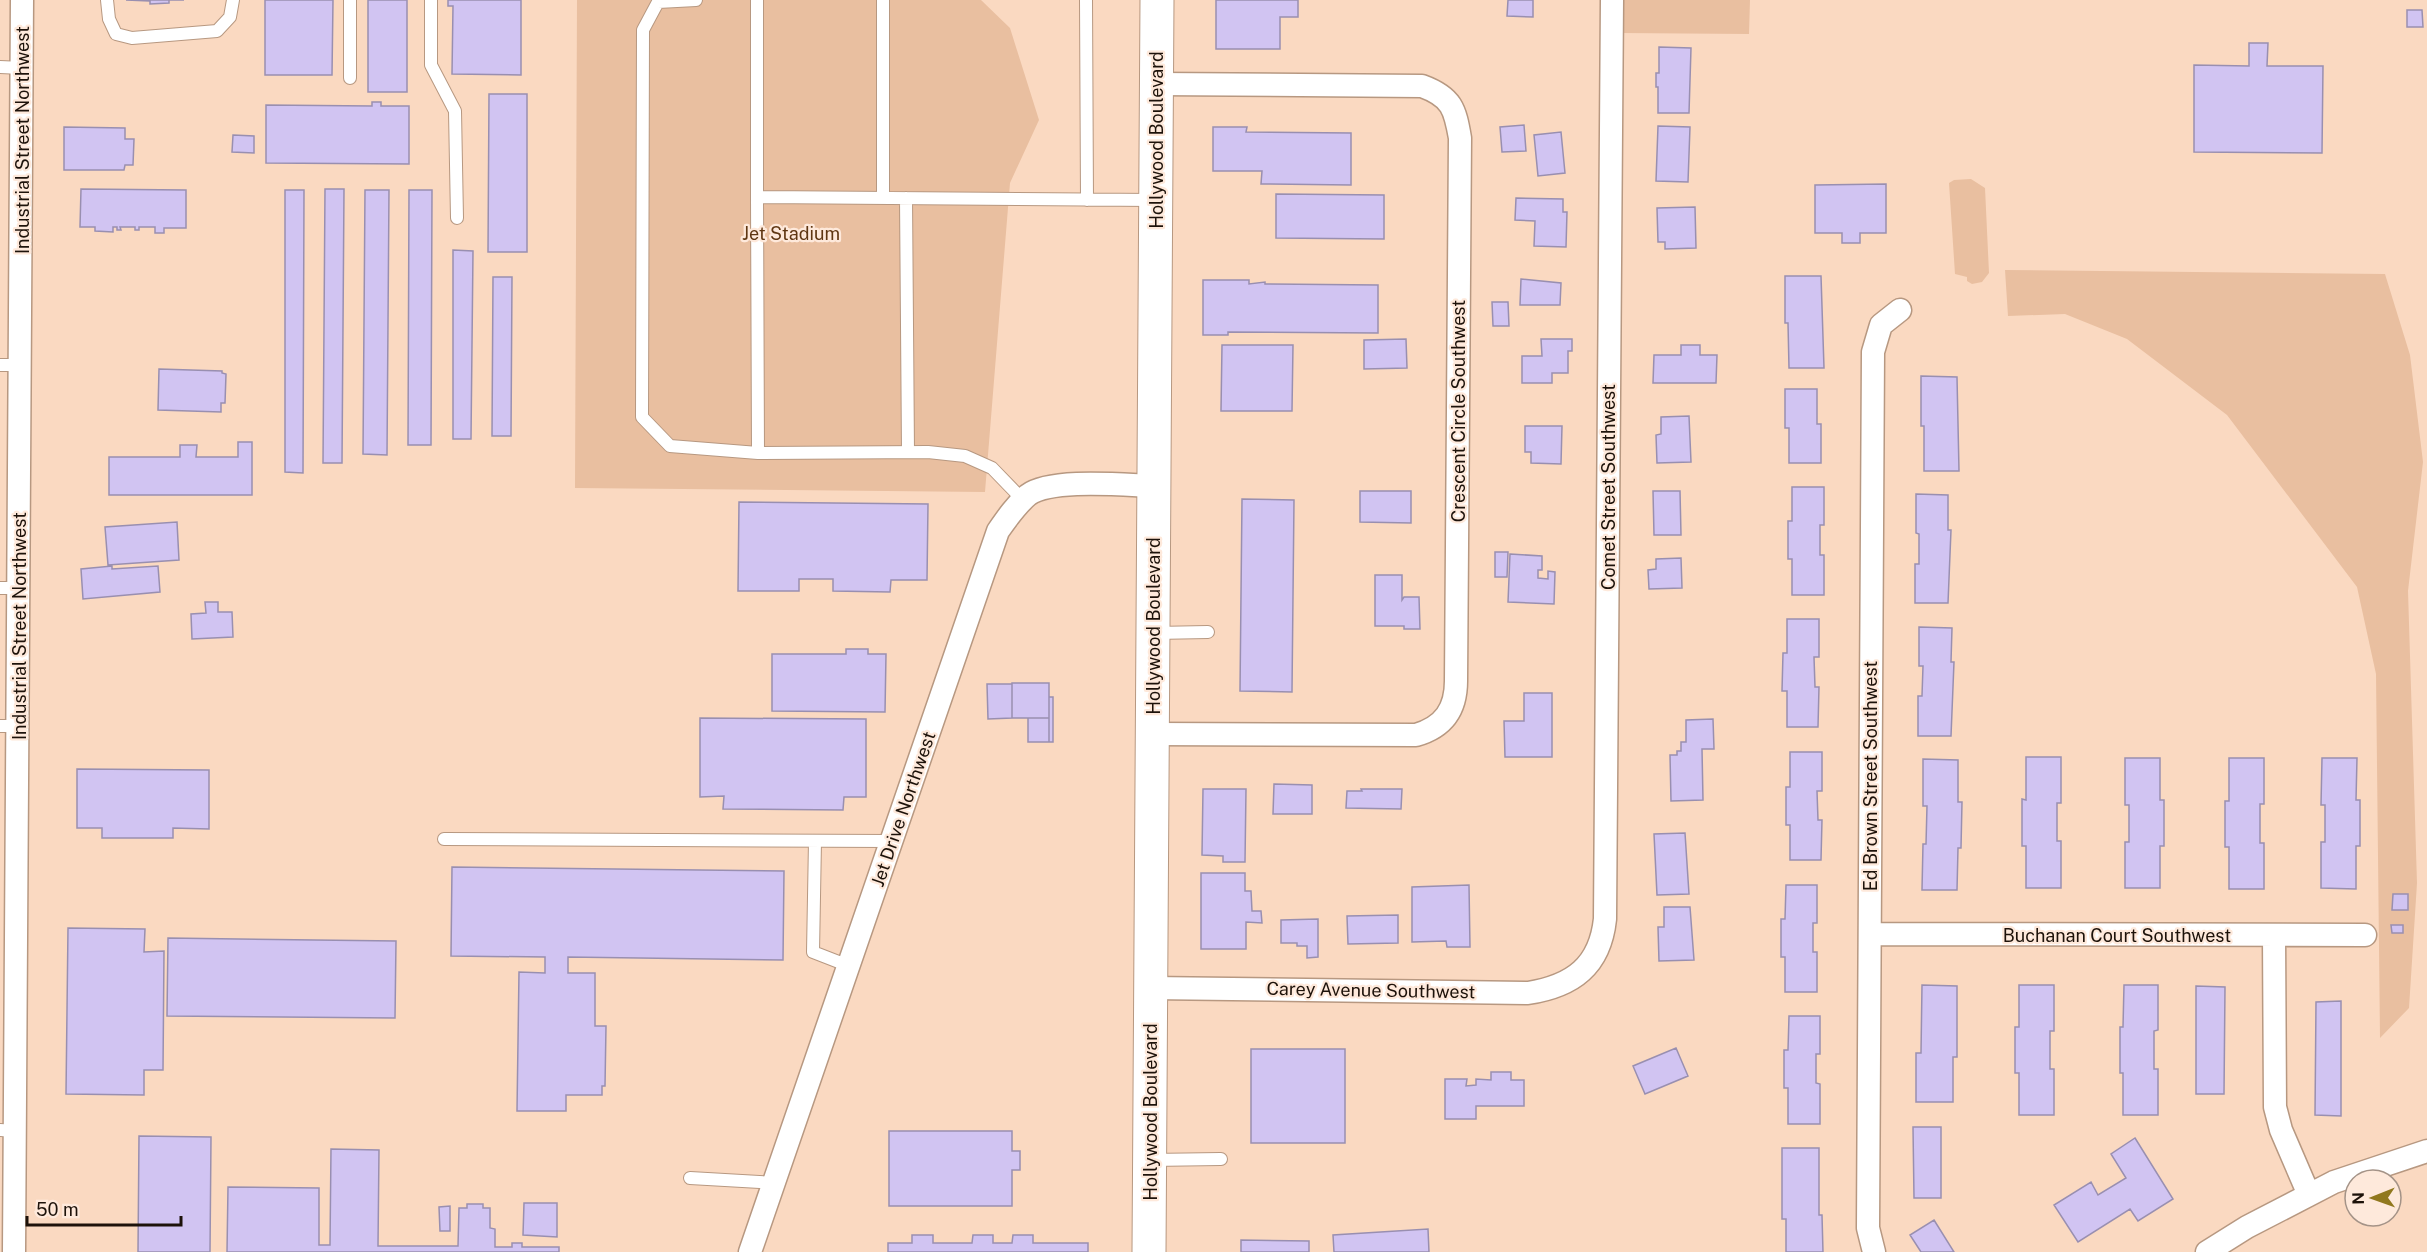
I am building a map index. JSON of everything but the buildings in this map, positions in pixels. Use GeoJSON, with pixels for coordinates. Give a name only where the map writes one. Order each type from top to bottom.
{"type":"FeatureCollection","features":[{"type":"Feature","properties":{"kind":"street","name":"Industrial Street Northwest"},"geometry":{"type":"LineString","coordinates":[[14,1252],[8,1130],[11,67],[22,0]]}},
{"type":"Feature","properties":{"kind":"street","name":"Hollywood Boulevard"},"geometry":{"type":"LineString","coordinates":[[1149,1252],[1157,0]]}},
{"type":"Feature","properties":{"kind":"street","name":"Comet Street Southwest"},"geometry":{"type":"LineString","coordinates":[[1584,969],[1598,949],[1605,919],[1612,0]]}},
{"type":"Feature","properties":{"kind":"street","name":"Crescent Circle Southwest"},"geometry":{"type":"LineString","coordinates":[[1152,734],[1416,735],[1430,731],[1442,723],[1450,712],[1456,690],[1460,150],[1455,111],[1450,103],[1435,91],[1422,87],[1156,84]]}},
{"type":"Feature","properties":{"kind":"street","name":"Ed Brown Street Southwest"},"geometry":{"type":"LineString","coordinates":[[1874,1252],[1868,1228],[1873,352],[1881,324],[1900,310]]}},
{"type":"Feature","properties":{"kind":"street","name":"Jet Drive Northwest"},"geometry":{"type":"LineString","coordinates":[[750,1252],[998,531],[1015,507],[1030,494],[1047,486],[1154,486]]}},
{"type":"Feature","properties":{"kind":"street","name":"Buchanan Court Southwest"},"geometry":{"type":"LineString","coordinates":[[1870,934],[2365,935]]}},
{"type":"Feature","properties":{"kind":"street"},"geometry":{"type":"LineString","coordinates":[[2274,935],[2275,1107],[2309,1195]]}},
{"type":"Feature","properties":{"kind":"street","name":"Carey Avenue Southwest"},"geometry":{"type":"LineString","coordinates":[[1151,988],[1528,993],[1560,986],[1576,977],[1584,969]]}},
{"type":"Feature","properties":{"kind":"street"},"geometry":{"type":"LineString","coordinates":[[2212,1251],[2247,1227],[2334,1182],[2427,1151]]}},
{"type":"Feature","properties":{"kind":"lane"},"geometry":{"type":"LineString","coordinates":[[108,0],[109,19],[116,34],[132,38],[217,31],[230,17],[233,0]]}},
{"type":"Feature","properties":{"kind":"lane"},"geometry":{"type":"LineString","coordinates":[[350,0],[350,78]]}},
{"type":"Feature","properties":{"kind":"lane"},"geometry":{"type":"LineString","coordinates":[[431,0],[431,65],[456,111],[457,218]]}},
{"type":"Feature","properties":{"kind":"lane"},"geometry":{"type":"LineString","coordinates":[[696,0],[658,2],[643,30],[642,417],[670,446],[758,453],[908,452],[966,456],[992,468],[1023,500]]}},
{"type":"Feature","properties":{"kind":"lane"},"geometry":{"type":"LineString","coordinates":[[757,0],[758,453]]}},
{"type":"Feature","properties":{"kind":"lane"},"geometry":{"type":"LineString","coordinates":[[883,0],[883,198]]}},
{"type":"Feature","properties":{"kind":"lane"},"geometry":{"type":"LineString","coordinates":[[1086,0],[1087,200]]}},
{"type":"Feature","properties":{"kind":"lane"},"geometry":{"type":"LineString","coordinates":[[757,197],[1156,200]]}},
{"type":"Feature","properties":{"kind":"lane"},"geometry":{"type":"LineString","coordinates":[[906,198],[908,452]]}},
{"type":"Feature","properties":{"kind":"lane"},"geometry":{"type":"LineString","coordinates":[[1153,633],[1208,632]]}},
{"type":"Feature","properties":{"kind":"lane"},"geometry":{"type":"LineString","coordinates":[[444,839],[891,841]]}},
{"type":"Feature","properties":{"kind":"lane"},"geometry":{"type":"LineString","coordinates":[[815,841],[813,952],[849,966]]}},
{"type":"Feature","properties":{"kind":"lane"},"geometry":{"type":"LineString","coordinates":[[1150,1160],[1221,1160]]}},
{"type":"Feature","properties":{"kind":"lane"},"geometry":{"type":"LineString","coordinates":[[690,1178],[775,1183]]}},
{"type":"Feature","properties":{"kind":"green space","name":"Jet Stadium"},"geometry":{"type":"Polygon","coordinates":[[[577,0],[981,0],[1010,28],[1039,120],[1010,183],[985,492],[575,488],[577,0]]]}},
{"type":"Feature","properties":{"kind":"green space"},"geometry":{"type":"Polygon","coordinates":[[[1620,0],[1750,0],[1749,34],[1620,33],[1620,0]]]}},
{"type":"Feature","properties":{"kind":"green space"},"geometry":{"type":"Polygon","coordinates":[[[1971,179],[1985,188],[1989,273],[1982,282],[1972,284],[1967,281],[1967,277],[1955,274],[1949,183],[1954,180],[1971,179]]]}},
{"type":"Feature","properties":{"kind":"green space"},"geometry":{"type":"Polygon","coordinates":[[[2005,270],[2385,274],[2410,355],[2423,462],[2408,591],[2417,883],[2409,1008],[2380,1038],[2376,674],[2357,587],[2227,415],[2127,339],[2065,314],[2008,316],[2005,270]]]}}]}
